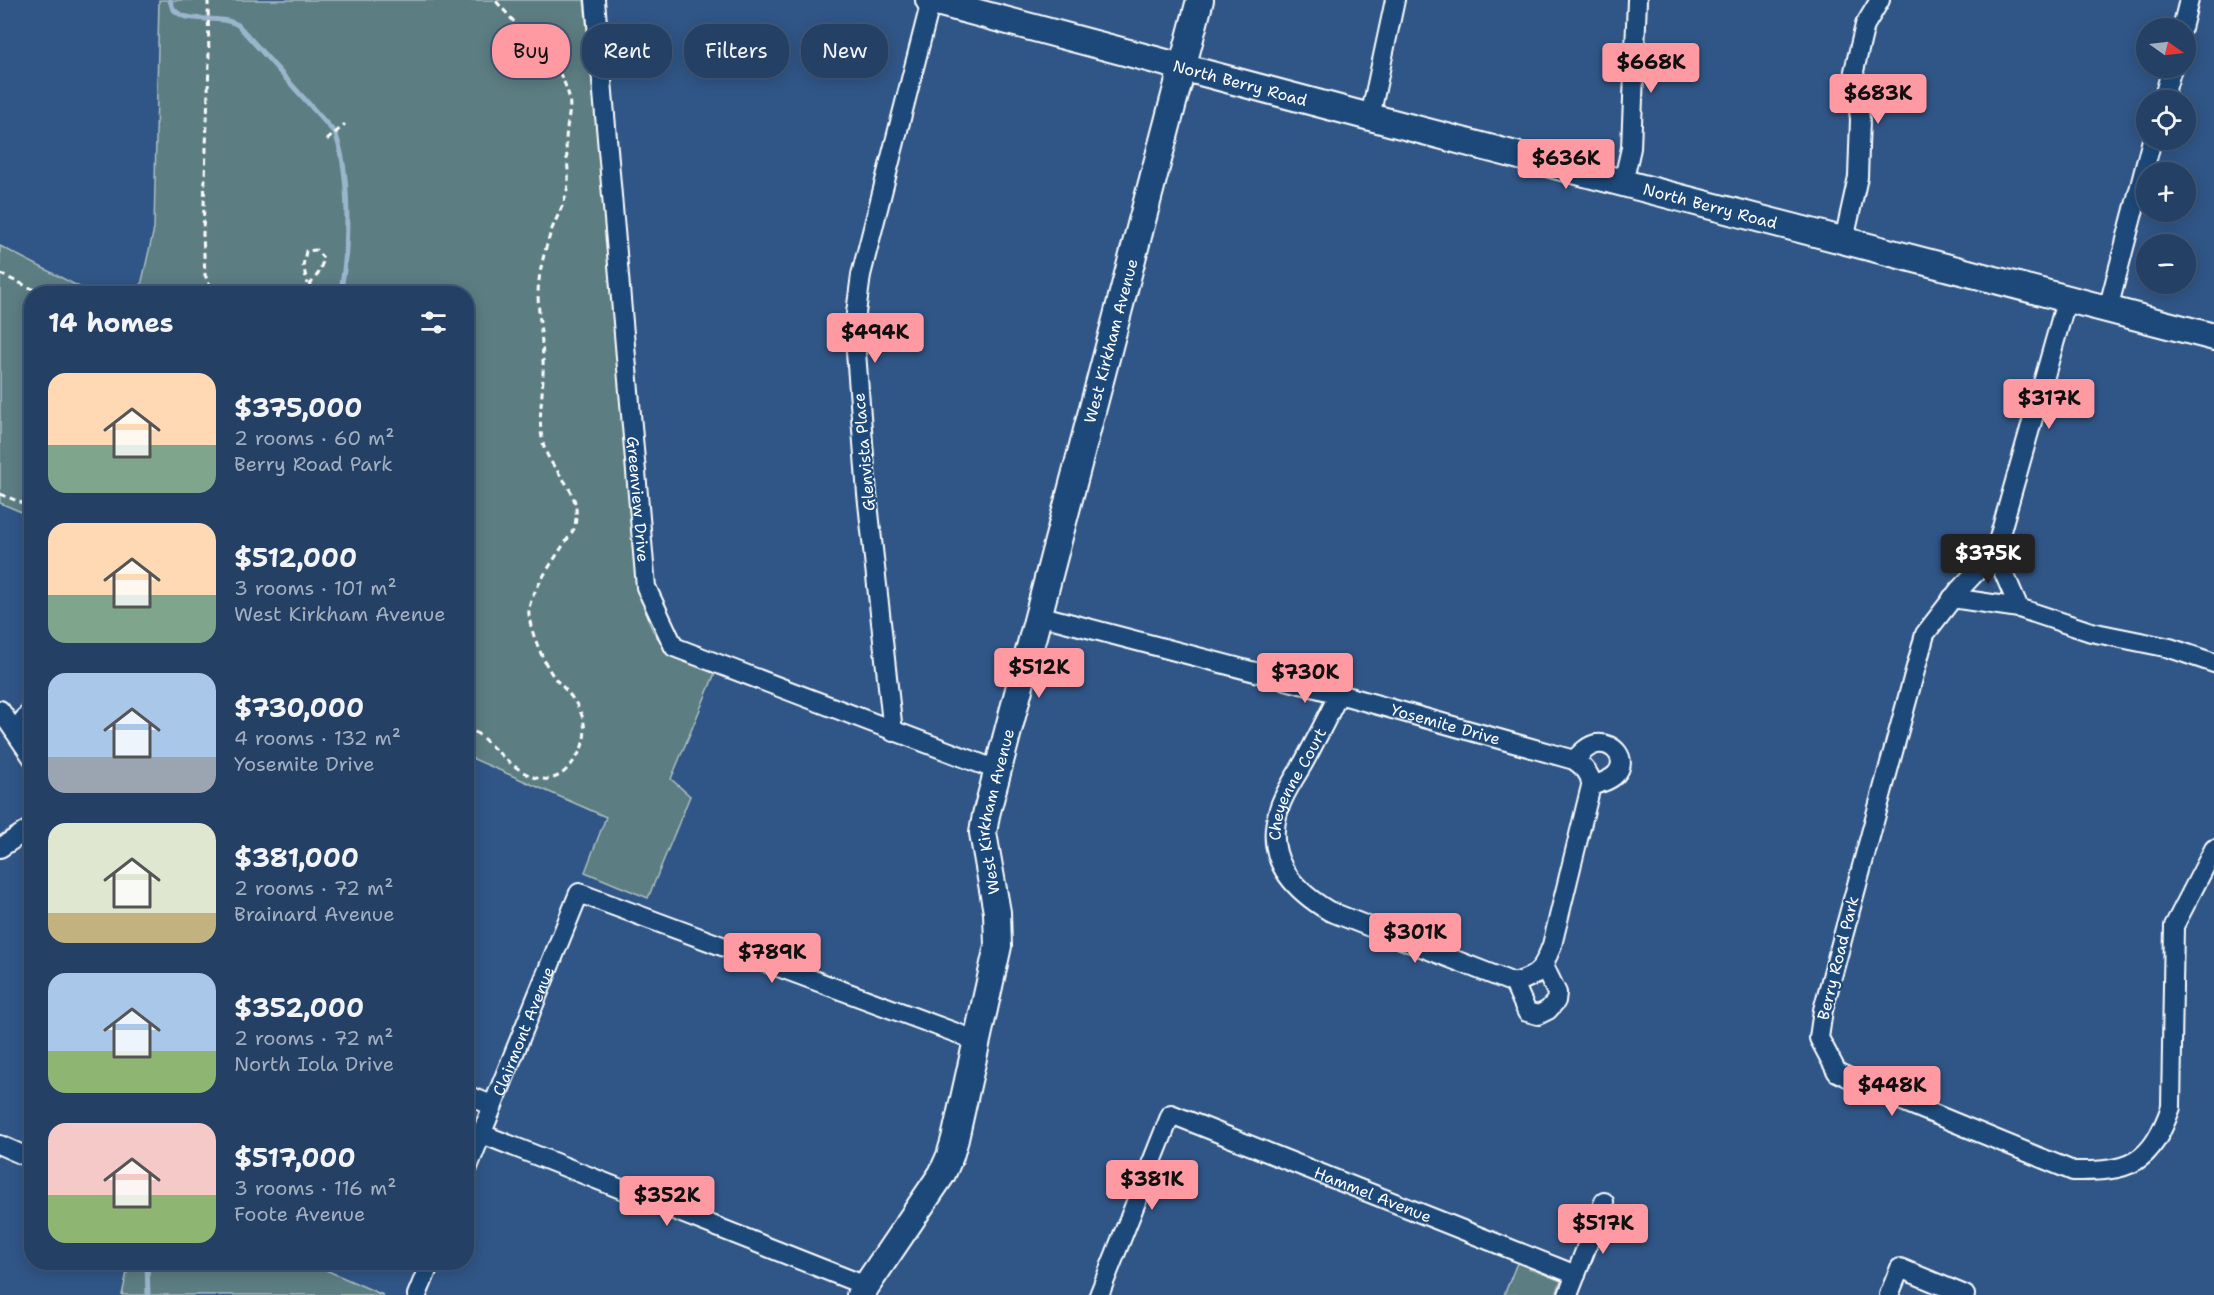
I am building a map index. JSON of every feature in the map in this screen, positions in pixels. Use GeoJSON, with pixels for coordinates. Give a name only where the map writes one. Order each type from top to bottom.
{"type":"FeatureCollection","features":[{"type":"Feature","properties":{"kind":"street","name":"Greenview Drive"},"geometry":{"type":"LineString","coordinates":[[595,0],[646,587],[674,647],[997,770]]}},
{"type":"Feature","properties":{"kind":"street","name":"Glenvista Place"},"geometry":{"type":"LineString","coordinates":[[893,732],[867,494],[856,352],[856,313],[861,274],[930,0]]}},
{"type":"Feature","properties":{"kind":"street","name":"North Berry Road"},"geometry":{"type":"LineString","coordinates":[[930,0],[2214,337]]}},
{"type":"Feature","properties":{"kind":"street","name":"West Kirkham Avenue"},"geometry":{"type":"LineString","coordinates":[[863,1291],[942,1174],[950,1156],[998,946],[997,912],[983,833],[997,770],[1200,0]]}},
{"type":"Feature","properties":{"kind":"street"},"geometry":{"type":"LineString","coordinates":[[1370,117],[1395,0]]}},
{"type":"Feature","properties":{"kind":"street"},"geometry":{"type":"LineString","coordinates":[[1623,183],[1631,147],[1637,0]]}},
{"type":"Feature","properties":{"kind":"street"},"geometry":{"type":"LineString","coordinates":[[1845,240],[1858,177],[1860,119],[1854,71],[1865,25],[1880,0]]}},
{"type":"Feature","properties":{"kind":"street"},"geometry":{"type":"LineString","coordinates":[[2184,18],[2189,0]]}},
{"type":"Feature","properties":{"kind":"street"},"geometry":{"type":"LineString","coordinates":[[2108,309],[2149,150]]}},
{"type":"Feature","properties":{"kind":"street","name":"Berry Road Park"},"geometry":{"type":"LineString","coordinates":[[2067,298],[1995,552],[1952,598],[1925,634],[1823,1010],[1819,1038],[1837,1072],[2073,1171],[2105,1172],[2131,1165],[2151,1148],[2164,1127],[2171,1107],[2174,926],[2214,849]]}},
{"type":"Feature","properties":{"kind":"street"},"geometry":{"type":"LineString","coordinates":[[1995,552],[2019,608]]}},
{"type":"Feature","properties":{"kind":"street"},"geometry":{"type":"LineString","coordinates":[[1952,598],[2019,608],[2091,632],[2170,648],[2214,663]]}},
{"type":"Feature","properties":{"kind":"street","name":"Yosemite Drive"},"geometry":{"type":"LineString","coordinates":[[1038,615],[1339,694],[1579,763]]}},
{"type":"Feature","properties":{"kind":"street","name":"Cheyenne Court"},"geometry":{"type":"LineString","coordinates":[[1339,694],[1279,807],[1274,831],[1276,854],[1288,877],[1307,898],[1329,911],[1514,983]]}},
{"type":"Feature","properties":{"kind":"street"},"geometry":{"type":"LineString","coordinates":[[0,710],[24,745]]}},
{"type":"Feature","properties":{"kind":"street"},"geometry":{"type":"LineString","coordinates":[[15,731],[24,719]]}},
{"type":"Feature","properties":{"kind":"street"},"geometry":{"type":"LineString","coordinates":[[1544,966],[1557,993],[1556,1001],[1548,1010],[1538,1015],[1527,1012],[1514,983],[1530,978],[1544,966],[1552,945],[1591,786],[1591,782],[1579,763],[1584,750],[1596,744],[1612,746],[1619,754],[1622,763],[1617,773],[1611,779],[1591,786]]}},
{"type":"Feature","properties":{"kind":"street"},"geometry":{"type":"LineString","coordinates":[[0,848],[24,832]]}},
{"type":"Feature","properties":{"kind":"street","name":"Clairmont Avenue"},"geometry":{"type":"LineString","coordinates":[[474,1153],[579,893],[978,1041]]}},
{"type":"Feature","properties":{"kind":"street"},"geometry":{"type":"LineString","coordinates":[[474,1098],[492,1105]]}},
{"type":"Feature","properties":{"kind":"street","name":"Hammel Avenue"},"geometry":{"type":"LineString","coordinates":[[1099,1295],[1171,1114],[1576,1275]]}},
{"type":"Feature","properties":{"kind":"street"},"geometry":{"type":"LineString","coordinates":[[482,1134],[863,1291]]}},
{"type":"Feature","properties":{"kind":"street"},"geometry":{"type":"LineString","coordinates":[[0,1145],[24,1156]]}},
{"type":"Feature","properties":{"kind":"street"},"geometry":{"type":"LineString","coordinates":[[1568,1295],[1604,1203]]}},
{"type":"Feature","properties":{"kind":"street"},"geometry":{"type":"LineString","coordinates":[[1889,1295],[1900,1268],[1965,1295]]}},
{"type":"Feature","properties":{"kind":"street"},"geometry":{"type":"LineString","coordinates":[[417,1295],[427,1270]]}},
{"type":"Feature","properties":{"kind":"path"},"geometry":{"type":"LineString","coordinates":[[474,733],[516,768],[528,775],[549,779],[556,778],[567,770],[583,746],[585,734],[585,723],[580,709],[554,677],[546,663],[532,630],[529,610],[531,600],[576,520],[576,503],[550,459],[542,440],[540,413],[543,365],[538,295],[549,237],[565,198],[568,183],[566,139],[571,103],[560,75],[495,0]]}},
{"type":"Feature","properties":{"kind":"path"},"geometry":{"type":"LineString","coordinates":[[208,2],[209,85],[202,234],[205,275],[210,286]]}},
{"type":"Feature","properties":{"kind":"path"},"geometry":{"type":"LineString","coordinates":[[327,140],[345,124]]}},
{"type":"Feature","properties":{"kind":"path"},"geometry":{"type":"LineString","coordinates":[[316,250],[324,259],[318,274],[308,284],[303,266],[306,251],[316,250]]}},
{"type":"Feature","properties":{"kind":"path"},"geometry":{"type":"LineString","coordinates":[[0,274],[26,286]]}},
{"type":"Feature","properties":{"kind":"path"},"geometry":{"type":"LineString","coordinates":[[0,494],[24,504]]}},
{"type":"Feature","properties":{"kind":"green space"},"geometry":{"type":"Polygon","coordinates":[[[159,0],[584,0],[586,24],[582,24],[582,78],[592,78],[643,603],[653,631],[660,641],[677,655],[715,673],[671,779],[690,796],[648,898],[585,872],[606,817],[474,759],[474,286],[141,286],[154,229],[159,0]]]}},
{"type":"Feature","properties":{"kind":"green space"},"geometry":{"type":"Polygon","coordinates":[[[0,246],[78,286],[24,286],[24,513],[0,503],[0,246]]]}},
{"type":"Feature","properties":{"kind":"green space"},"geometry":{"type":"Polygon","coordinates":[[[1517,1263],[1561,1281],[1556,1295],[1504,1295],[1517,1263]]]}},
{"type":"Feature","properties":{"kind":"green space"},"geometry":{"type":"Polygon","coordinates":[[[127,1270],[326,1270],[383,1295],[122,1295],[127,1270]]]}},
{"type":"Feature","properties":{"kind":"waterway"},"geometry":{"type":"LineString","coordinates":[[170,0],[173,9],[188,17],[229,21],[238,25],[335,133],[344,169],[347,213],[341,286]]}},
{"type":"Feature","properties":{"kind":"waterway"},"geometry":{"type":"LineString","coordinates":[[147,1270],[148,1295]]}}]}
